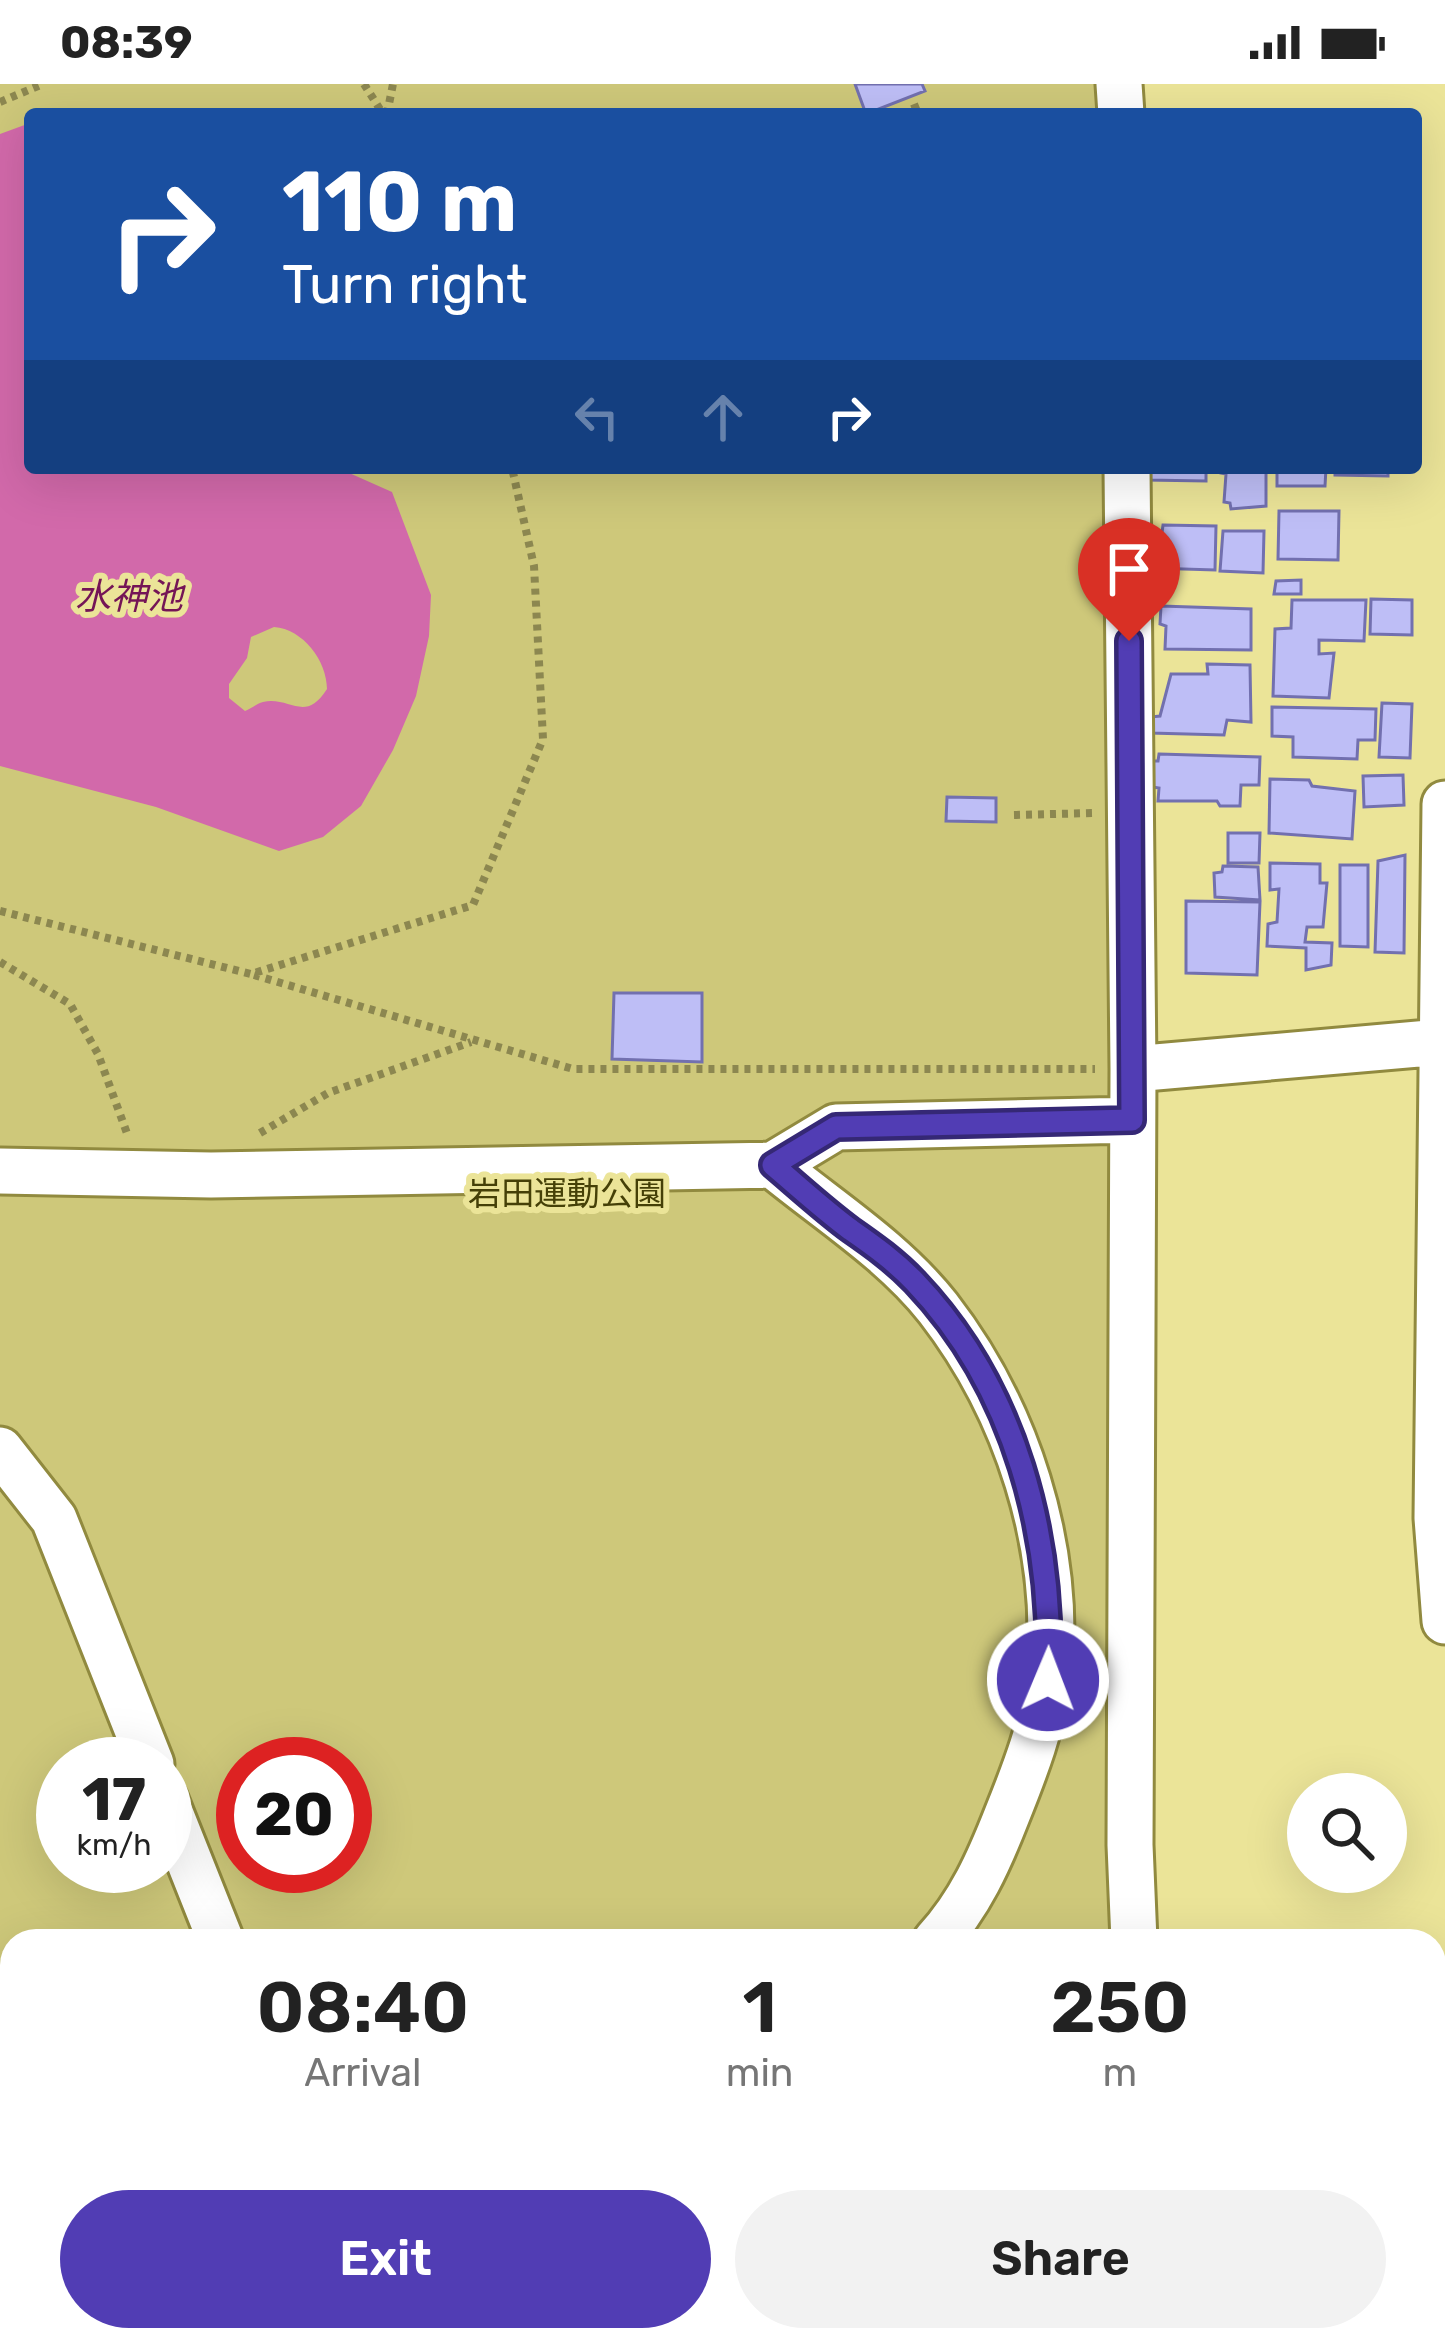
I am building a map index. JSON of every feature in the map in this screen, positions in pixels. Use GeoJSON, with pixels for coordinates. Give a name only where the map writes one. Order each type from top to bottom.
{"type":"FeatureCollection","features":[{"type":"Feature","properties":{"kind":"street"},"geometry":{"type":"LineString","coordinates":[[1127,474],[1133,1929]]}},
{"type":"Feature","properties":{"kind":"street"},"geometry":{"type":"LineString","coordinates":[[1445,804],[1442,1427],[1436,1518],[1445,1621]]}},
{"type":"Feature","properties":{"kind":"street"},"geometry":{"type":"LineString","coordinates":[[1132,1069],[1442,1020]]}},
{"type":"Feature","properties":{"kind":"street"},"geometry":{"type":"LineString","coordinates":[[0,1171],[211,1174],[773,1165],[836,1127],[1132,1120]]}},
{"type":"Feature","properties":{"kind":"street"},"geometry":{"type":"LineString","coordinates":[[773,1165],[888,1256],[959,1337],[1015,1444],[1043,1547],[1050,1635],[1048,1680],[1035,1731],[1015,1796],[981,1877],[944,1929]]}},
{"type":"Feature","properties":{"kind":"street"},"geometry":{"type":"LineString","coordinates":[[0,1450],[54,1519],[140,1737]]}},
{"type":"Feature","properties":{"kind":"street"},"geometry":{"type":"LineString","coordinates":[[192,1869],[215,1929]]}},
{"type":"Feature","properties":{"kind":"path"},"geometry":{"type":"LineString","coordinates":[[0,102],[43,84]]}},
{"type":"Feature","properties":{"kind":"path"},"geometry":{"type":"LineString","coordinates":[[251,974],[473,905],[543,739],[534,566],[513,474]]}},
{"type":"Feature","properties":{"kind":"path"},"geometry":{"type":"LineString","coordinates":[[1014,815],[1130,812]]}},
{"type":"Feature","properties":{"kind":"path"},"geometry":{"type":"LineString","coordinates":[[0,911],[251,974],[573,1069],[1132,1069]]}},
{"type":"Feature","properties":{"kind":"path"},"geometry":{"type":"LineString","coordinates":[[0,962],[70,1004],[98,1054],[142,1174]]}},
{"type":"Feature","properties":{"kind":"path"},"geometry":{"type":"LineString","coordinates":[[211,1174],[246,1141],[328,1093],[473,1041]]}},
{"type":"Feature","properties":{"kind":"green space","name":"岩田運動公園"},"geometry":{"type":"Polygon","coordinates":[[[0,84],[1115,84],[1116,108],[24,108],[24,474],[1127,474],[1134,1929],[0,1929],[0,84]]]}},
{"type":"Feature","properties":{"kind":"water","name":"水神池"},"geometry":{"type":"Polygon","coordinates":[[[24,125],[24,474],[352,474],[392,492],[431,595],[429,636],[416,696],[393,750],[361,806],[323,837],[279,851],[156,807],[0,766],[0,134],[24,125]],[[274,627],[251,637],[247,658],[229,684],[229,698],[245,711],[263,702],[304,707],[319,699],[327,689],[323,668],[295,634],[274,627]]]}},
{"type":"Feature","properties":{"kind":"building"},"geometry":{"type":"Polygon","coordinates":[[[855,84],[922,84],[925,91],[881,108],[864,108],[855,84]]]}},
{"type":"Feature","properties":{"kind":"building"},"geometry":{"type":"Polygon","coordinates":[[[1146,474],[1206,474],[1206,481],[1146,480],[1146,474]]]}},
{"type":"Feature","properties":{"kind":"building"},"geometry":{"type":"Polygon","coordinates":[[[1226,474],[1266,474],[1266,506],[1231,509],[1224,502],[1226,474]]]}},
{"type":"Feature","properties":{"kind":"building"},"geometry":{"type":"Polygon","coordinates":[[[1277,474],[1326,474],[1325,486],[1277,486],[1277,474]]]}},
{"type":"Feature","properties":{"kind":"building"},"geometry":{"type":"Polygon","coordinates":[[[1279,511],[1339,511],[1338,560],[1278,559],[1279,511]]]}},
{"type":"Feature","properties":{"kind":"building"},"geometry":{"type":"Polygon","coordinates":[[[1163,525],[1216,526],[1215,570],[1152,568],[1153,534],[1162,533],[1163,525]]]}},
{"type":"Feature","properties":{"kind":"building"},"geometry":{"type":"Polygon","coordinates":[[[1223,531],[1264,531],[1263,573],[1220,571],[1223,531]]]}},
{"type":"Feature","properties":{"kind":"building"},"geometry":{"type":"Polygon","coordinates":[[[1301,580],[1301,594],[1274,594],[1276,581],[1301,580]]]}},
{"type":"Feature","properties":{"kind":"building"},"geometry":{"type":"Polygon","coordinates":[[[1371,599],[1412,600],[1412,635],[1370,634],[1371,599]]]}},
{"type":"Feature","properties":{"kind":"building"},"geometry":{"type":"Polygon","coordinates":[[[1292,600],[1366,600],[1364,641],[1319,640],[1319,654],[1334,653],[1329,698],[1273,696],[1275,629],[1291,628],[1292,600]]]}},
{"type":"Feature","properties":{"kind":"building"},"geometry":{"type":"Polygon","coordinates":[[[1161,606],[1251,609],[1251,650],[1165,649],[1161,606]]]}},
{"type":"Feature","properties":{"kind":"building"},"geometry":{"type":"Polygon","coordinates":[[[1207,664],[1250,665],[1251,722],[1227,720],[1224,735],[1150,733],[1150,717],[1160,716],[1171,674],[1208,674],[1207,664]]]}},
{"type":"Feature","properties":{"kind":"building"},"geometry":{"type":"Polygon","coordinates":[[[1382,703],[1412,704],[1410,758],[1379,757],[1382,703]]]}},
{"type":"Feature","properties":{"kind":"building"},"geometry":{"type":"Polygon","coordinates":[[[1272,707],[1376,709],[1375,740],[1358,740],[1357,759],[1293,757],[1293,737],[1272,736],[1272,707]]]}},
{"type":"Feature","properties":{"kind":"building"},"geometry":{"type":"Polygon","coordinates":[[[1159,754],[1260,757],[1259,785],[1241,785],[1240,806],[1158,801],[1151,761],[1158,761],[1159,754]]]}},
{"type":"Feature","properties":{"kind":"building"},"geometry":{"type":"Polygon","coordinates":[[[1403,775],[1404,805],[1364,807],[1363,776],[1403,775]]]}},
{"type":"Feature","properties":{"kind":"building"},"geometry":{"type":"Polygon","coordinates":[[[1270,779],[1309,780],[1312,786],[1355,791],[1352,839],[1269,833],[1270,779]]]}},
{"type":"Feature","properties":{"kind":"building"},"geometry":{"type":"Polygon","coordinates":[[[947,797],[996,798],[996,822],[946,821],[947,797]]]}},
{"type":"Feature","properties":{"kind":"building"},"geometry":{"type":"Polygon","coordinates":[[[1228,833],[1260,833],[1259,863],[1228,863],[1228,833]]]}},
{"type":"Feature","properties":{"kind":"building"},"geometry":{"type":"Polygon","coordinates":[[[1405,855],[1404,953],[1375,952],[1378,861],[1405,855]]]}},
{"type":"Feature","properties":{"kind":"building"},"geometry":{"type":"Polygon","coordinates":[[[1270,863],[1320,864],[1320,883],[1327,883],[1323,927],[1307,927],[1305,942],[1332,943],[1331,965],[1306,970],[1306,948],[1267,946],[1268,924],[1277,922],[1279,889],[1270,890],[1270,863]]]}},
{"type":"Feature","properties":{"kind":"building"},"geometry":{"type":"Polygon","coordinates":[[[1340,865],[1368,865],[1368,947],[1340,946],[1340,865]]]}},
{"type":"Feature","properties":{"kind":"building"},"geometry":{"type":"Polygon","coordinates":[[[1223,866],[1258,867],[1260,900],[1215,897],[1214,873],[1222,872],[1223,866]]]}},
{"type":"Feature","properties":{"kind":"building"},"geometry":{"type":"Polygon","coordinates":[[[1186,901],[1260,902],[1257,975],[1186,973],[1186,901]]]}},
{"type":"Feature","properties":{"kind":"building"},"geometry":{"type":"Polygon","coordinates":[[[614,993],[702,993],[702,1062],[612,1059],[614,993]]]}},
{"type":"Feature","properties":{"kind":"route"},"geometry":{"type":"LineString","coordinates":[[1048,1680],[1048,1596],[1033,1504],[1015,1444],[973,1359],[917,1284],[773,1165],[836,1127],[1132,1120],[1129,641]]}}]}
